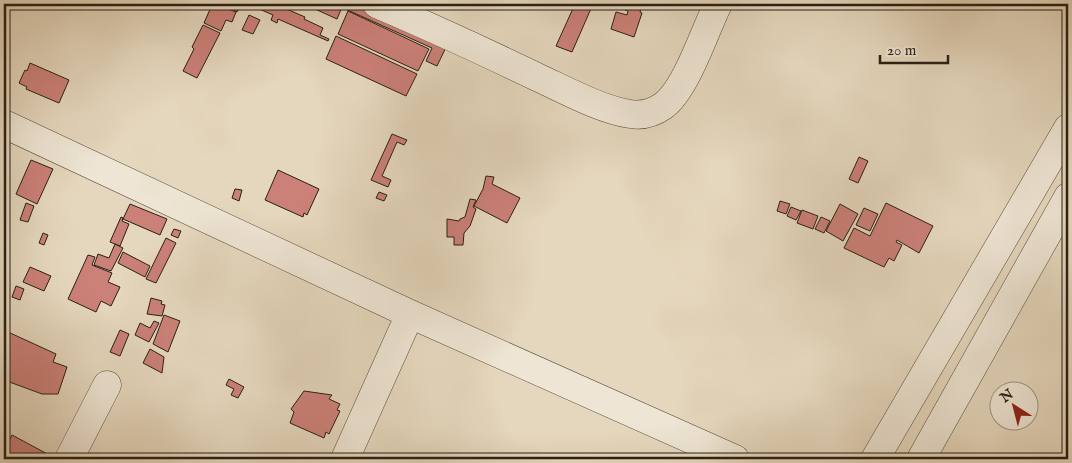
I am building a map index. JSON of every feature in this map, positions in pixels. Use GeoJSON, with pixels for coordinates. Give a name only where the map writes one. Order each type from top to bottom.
{"type":"FeatureCollection","features":[{"type":"Feature","properties":{"kind":"street"},"geometry":{"type":"LineString","coordinates":[[377,4],[429,26],[588,100],[631,114],[649,114],[664,106],[679,87],[718,4]]}},
{"type":"Feature","properties":{"kind":"street"},"geometry":{"type":"LineString","coordinates":[[4,124],[410,314],[735,459]]}},
{"type":"Feature","properties":{"kind":"street"},"geometry":{"type":"LineString","coordinates":[[875,459],[1068,128]]}},
{"type":"Feature","properties":{"kind":"street"},"geometry":{"type":"LineString","coordinates":[[921,459],[1068,197]]}},
{"type":"Feature","properties":{"kind":"street"},"geometry":{"type":"LineString","coordinates":[[344,459],[410,314]]}},
{"type":"Feature","properties":{"kind":"street"},"geometry":{"type":"LineString","coordinates":[[69,459],[107,385]]}},
{"type":"Feature","properties":{"kind":"building"},"geometry":{"type":"Polygon","coordinates":[[[216,4],[236,12],[232,22],[226,20],[221,31],[204,23],[211,7],[216,4]]]}},
{"type":"Feature","properties":{"kind":"building"},"geometry":{"type":"Polygon","coordinates":[[[225,4],[244,4],[237,12],[225,4]]]}},
{"type":"Feature","properties":{"kind":"building"},"geometry":{"type":"Polygon","coordinates":[[[248,4],[275,4],[305,17],[304,19],[323,28],[320,35],[329,39],[328,41],[278,19],[277,23],[271,20],[273,15],[248,4]]]}},
{"type":"Feature","properties":{"kind":"building"},"geometry":{"type":"Polygon","coordinates":[[[304,4],[335,4],[342,7],[337,19],[304,4]]]}},
{"type":"Feature","properties":{"kind":"building"},"geometry":{"type":"Polygon","coordinates":[[[341,4],[367,4],[449,41],[437,66],[426,61],[432,48],[343,8],[345,5],[341,4]]]}},
{"type":"Feature","properties":{"kind":"building"},"geometry":{"type":"Polygon","coordinates":[[[575,4],[593,4],[572,52],[556,46],[575,4]]]}},
{"type":"Feature","properties":{"kind":"building"},"geometry":{"type":"Polygon","coordinates":[[[618,4],[642,4],[640,12],[642,13],[634,37],[611,29],[616,12],[627,15],[628,11],[617,7],[618,4]]]}},
{"type":"Feature","properties":{"kind":"building"},"geometry":{"type":"Polygon","coordinates":[[[348,11],[429,49],[418,71],[338,34],[348,11]]]}},
{"type":"Feature","properties":{"kind":"building"},"geometry":{"type":"Polygon","coordinates":[[[249,15],[260,20],[253,34],[242,30],[249,15]]]}},
{"type":"Feature","properties":{"kind":"building"},"geometry":{"type":"Polygon","coordinates":[[[203,25],[220,33],[197,78],[183,71],[203,25]]]}},
{"type":"Feature","properties":{"kind":"building"},"geometry":{"type":"Polygon","coordinates":[[[336,36],[417,74],[406,96],[326,59],[336,36]]]}},
{"type":"Feature","properties":{"kind":"building"},"geometry":{"type":"Polygon","coordinates":[[[30,63],[69,80],[59,103],[26,89],[27,87],[19,83],[30,63]]]}},
{"type":"Feature","properties":{"kind":"building"},"geometry":{"type":"Polygon","coordinates":[[[392,134],[407,140],[404,145],[397,142],[382,176],[391,180],[388,187],[371,180],[392,134]]]}},
{"type":"Feature","properties":{"kind":"building"},"geometry":{"type":"Polygon","coordinates":[[[859,157],[868,161],[858,183],[849,179],[859,157]]]}},
{"type":"Feature","properties":{"kind":"building"},"geometry":{"type":"Polygon","coordinates":[[[31,160],[53,169],[37,204],[16,194],[31,160]]]}},
{"type":"Feature","properties":{"kind":"building"},"geometry":{"type":"Polygon","coordinates":[[[278,170],[319,189],[307,215],[304,213],[303,217],[265,200],[278,170]]]}},
{"type":"Feature","properties":{"kind":"building"},"geometry":{"type":"Polygon","coordinates":[[[486,176],[494,177],[492,184],[520,198],[507,223],[474,206],[483,189],[486,176]]]}},
{"type":"Feature","properties":{"kind":"building"},"geometry":{"type":"Polygon","coordinates":[[[235,189],[242,190],[239,201],[232,198],[235,189]]]}},
{"type":"Feature","properties":{"kind":"building"},"geometry":{"type":"Polygon","coordinates":[[[379,192],[387,195],[384,201],[376,198],[379,192]]]}},
{"type":"Feature","properties":{"kind":"building"},"geometry":{"type":"Polygon","coordinates":[[[470,199],[476,200],[473,207],[476,209],[470,226],[464,233],[463,245],[454,245],[454,237],[447,237],[447,219],[459,221],[465,217],[470,199]]]}},
{"type":"Feature","properties":{"kind":"building"},"geometry":{"type":"Polygon","coordinates":[[[780,201],[790,204],[786,214],[777,211],[780,201]]]}},
{"type":"Feature","properties":{"kind":"building"},"geometry":{"type":"Polygon","coordinates":[[[26,203],[34,206],[28,222],[20,220],[26,203]]]}},
{"type":"Feature","properties":{"kind":"building"},"geometry":{"type":"Polygon","coordinates":[[[886,203],[933,226],[919,253],[897,240],[896,242],[902,245],[894,261],[889,258],[884,267],[844,248],[854,228],[870,236],[886,203]]]}},
{"type":"Feature","properties":{"kind":"building"},"geometry":{"type":"Polygon","coordinates":[[[130,204],[167,219],[160,235],[123,219],[130,204]]]}},
{"type":"Feature","properties":{"kind":"building"},"geometry":{"type":"Polygon","coordinates":[[[840,204],[858,214],[843,241],[826,231],[840,204]]]}},
{"type":"Feature","properties":{"kind":"building"},"geometry":{"type":"Polygon","coordinates":[[[791,207],[801,211],[796,220],[787,216],[791,207]]]}},
{"type":"Feature","properties":{"kind":"building"},"geometry":{"type":"Polygon","coordinates":[[[864,208],[878,214],[870,231],[856,225],[864,208]]]}},
{"type":"Feature","properties":{"kind":"building"},"geometry":{"type":"Polygon","coordinates":[[[802,210],[818,216],[813,229],[797,223],[802,210]]]}},
{"type":"Feature","properties":{"kind":"building"},"geometry":{"type":"Polygon","coordinates":[[[121,217],[123,218],[122,221],[129,224],[120,246],[110,242],[121,217]]]}},
{"type":"Feature","properties":{"kind":"building"},"geometry":{"type":"Polygon","coordinates":[[[821,217],[830,221],[824,233],[815,229],[821,217]]]}},
{"type":"Feature","properties":{"kind":"building"},"geometry":{"type":"Polygon","coordinates":[[[174,229],[181,231],[178,238],[171,235],[174,229]]]}},
{"type":"Feature","properties":{"kind":"building"},"geometry":{"type":"Polygon","coordinates":[[[43,233],[48,235],[44,245],[39,243],[43,233]]]}},
{"type":"Feature","properties":{"kind":"building"},"geometry":{"type":"Polygon","coordinates":[[[166,238],[176,243],[156,283],[146,279],[166,238]]]}},
{"type":"Feature","properties":{"kind":"building"},"geometry":{"type":"Polygon","coordinates":[[[115,244],[123,248],[111,271],[94,265],[98,254],[109,258],[115,244]]]}},
{"type":"Feature","properties":{"kind":"building"},"geometry":{"type":"Polygon","coordinates":[[[123,252],[150,266],[145,277],[118,263],[123,252]]]}},
{"type":"Feature","properties":{"kind":"building"},"geometry":{"type":"Polygon","coordinates":[[[88,255],[95,257],[92,265],[112,273],[108,282],[120,287],[111,306],[101,301],[96,312],[68,299],[88,255]]]}},
{"type":"Feature","properties":{"kind":"building"},"geometry":{"type":"Polygon","coordinates":[[[30,267],[51,276],[44,291],[23,282],[30,267]]]}},
{"type":"Feature","properties":{"kind":"building"},"geometry":{"type":"Polygon","coordinates":[[[16,286],[24,289],[20,300],[12,297],[16,286]]]}},
{"type":"Feature","properties":{"kind":"building"},"geometry":{"type":"Polygon","coordinates":[[[151,298],[162,301],[161,304],[165,305],[162,316],[147,314],[151,298]]]}},
{"type":"Feature","properties":{"kind":"building"},"geometry":{"type":"Polygon","coordinates":[[[164,315],[180,321],[168,352],[153,344],[164,315]]]}},
{"type":"Feature","properties":{"kind":"building"},"geometry":{"type":"Polygon","coordinates":[[[154,321],[159,323],[149,342],[135,335],[140,323],[150,328],[154,321]]]}},
{"type":"Feature","properties":{"kind":"building"},"geometry":{"type":"Polygon","coordinates":[[[120,330],[129,334],[120,356],[110,352],[120,330]]]}},
{"type":"Feature","properties":{"kind":"building"},"geometry":{"type":"Polygon","coordinates":[[[8,332],[56,354],[53,362],[67,367],[58,394],[42,394],[4,380],[4,344],[8,332]]]}},
{"type":"Feature","properties":{"kind":"building"},"geometry":{"type":"Polygon","coordinates":[[[150,349],[164,357],[162,373],[143,363],[150,349]]]}},
{"type":"Feature","properties":{"kind":"building"},"geometry":{"type":"Polygon","coordinates":[[[229,379],[244,387],[238,398],[231,395],[234,389],[226,385],[229,379]]]}},
{"type":"Feature","properties":{"kind":"building"},"geometry":{"type":"Polygon","coordinates":[[[304,391],[332,395],[329,399],[340,404],[337,410],[340,411],[329,434],[326,432],[324,438],[290,423],[294,412],[291,409],[304,391]]]}},
{"type":"Feature","properties":{"kind":"building"},"geometry":{"type":"Polygon","coordinates":[[[12,435],[53,457],[51,459],[4,459],[4,451],[12,435]]]}}]}
